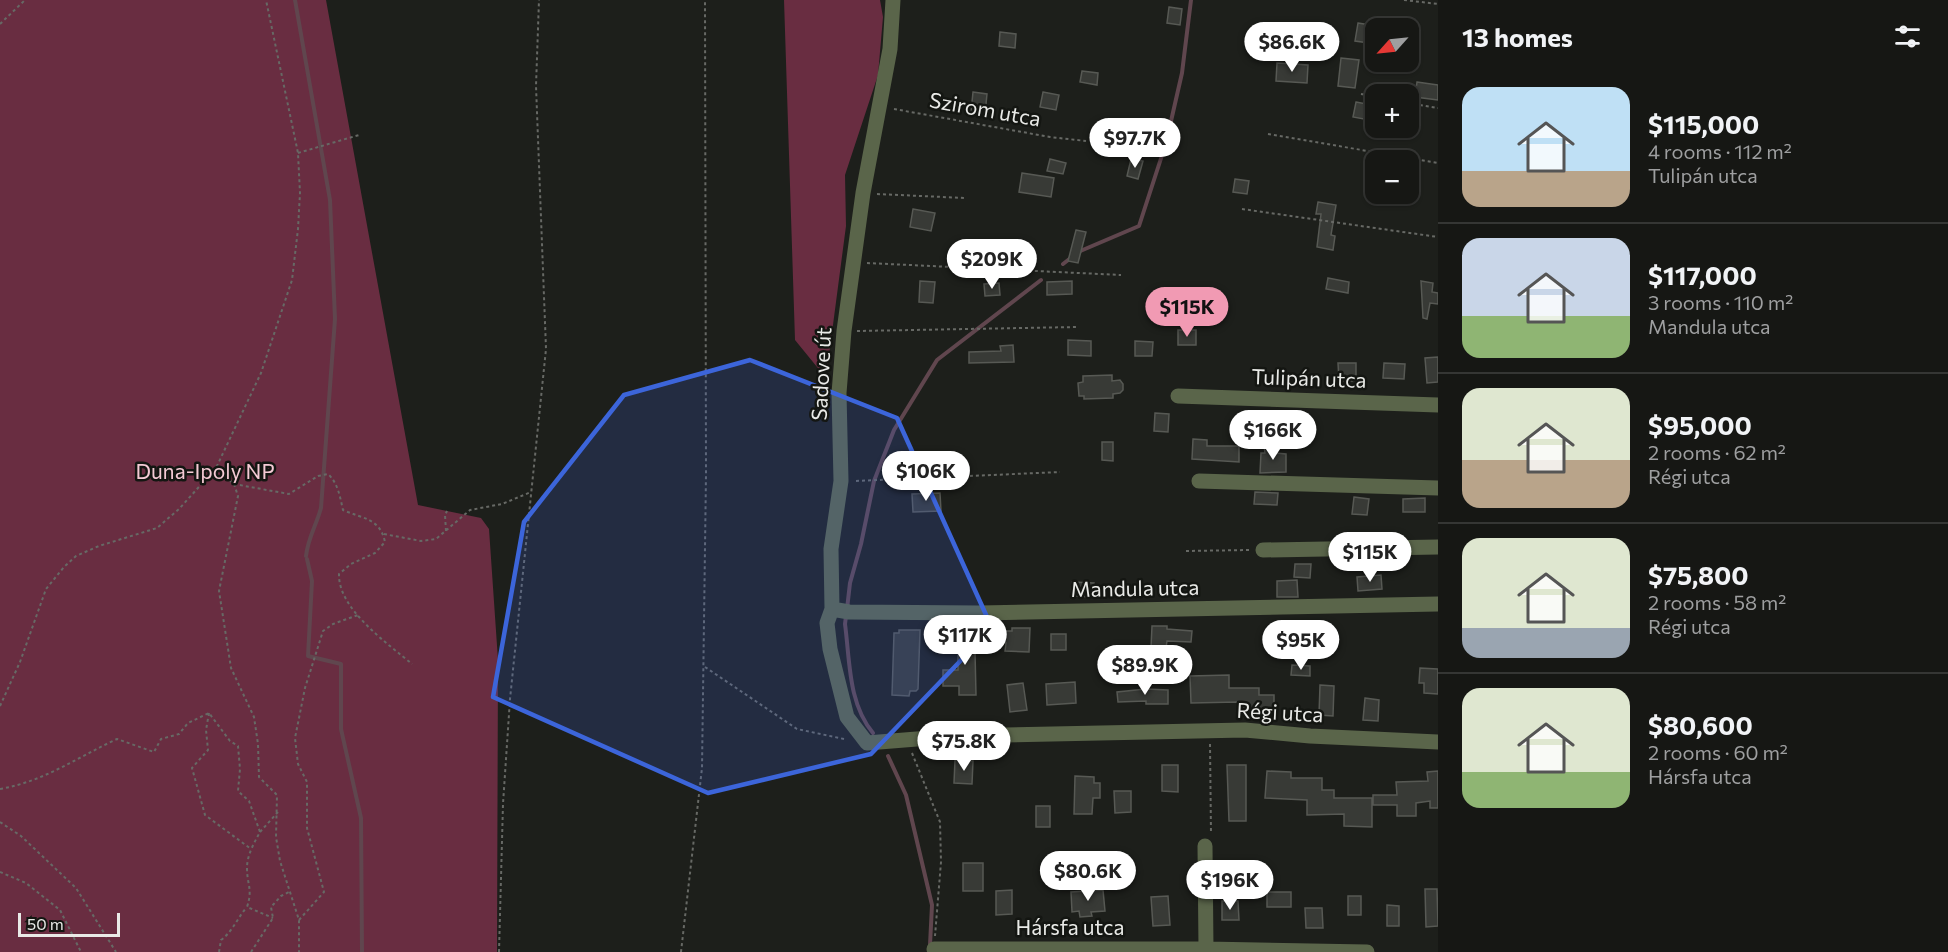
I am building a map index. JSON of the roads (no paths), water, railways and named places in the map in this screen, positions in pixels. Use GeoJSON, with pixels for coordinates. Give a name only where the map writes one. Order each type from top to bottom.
{"type":"FeatureCollection","features":[{"type":"Feature","properties":{"kind":"street","name":"Sadove út"},"geometry":{"type":"LineString","coordinates":[[867,743],[847,717],[830,649],[827,623],[832,609],[831,549],[841,481],[839,393],[844,331],[863,193],[890,49],[893,0]]}},
{"type":"Feature","properties":{"kind":"street","name":"Tulipán utca"},"geometry":{"type":"LineString","coordinates":[[1178,396],[1438,405]]}},
{"type":"Feature","properties":{"kind":"street"},"geometry":{"type":"LineString","coordinates":[[1199,481],[1438,488]]}},
{"type":"Feature","properties":{"kind":"street"},"geometry":{"type":"LineString","coordinates":[[1263,550],[1438,547]]}},
{"type":"Feature","properties":{"kind":"street","name":"Mandula utca"},"geometry":{"type":"LineString","coordinates":[[832,609],[849,612],[980,614],[1438,604]]}},
{"type":"Feature","properties":{"kind":"street","name":"Régi utca"},"geometry":{"type":"LineString","coordinates":[[867,743],[954,736],[1245,730],[1310,736],[1438,742]]}},
{"type":"Feature","properties":{"kind":"street"},"geometry":{"type":"LineString","coordinates":[[1205,846],[1206,949]]}},
{"type":"Feature","properties":{"kind":"street","name":"Hársfa utca"},"geometry":{"type":"LineString","coordinates":[[934,949],[1206,949],[1366,952]]}},
{"type":"Feature","properties":{"kind":"waterway"},"geometry":{"type":"LineString","coordinates":[[295,0],[330,200],[335,319],[321,508],[308,543],[306,556]]}},
{"type":"Feature","properties":{"kind":"waterway"},"geometry":{"type":"LineString","coordinates":[[1078,252],[1139,226],[1166,143],[1182,73],[1191,0]]}},
{"type":"Feature","properties":{"kind":"waterway"},"geometry":{"type":"LineString","coordinates":[[1063,264],[1072,257]]}},
{"type":"Feature","properties":{"kind":"waterway"},"geometry":{"type":"LineString","coordinates":[[847,609],[850,583],[874,481],[894,430],[937,360],[1041,280]]}},
{"type":"Feature","properties":{"kind":"waterway"},"geometry":{"type":"LineString","coordinates":[[307,559],[312,581],[308,656],[341,664],[341,729],[361,818],[362,952]]}},
{"type":"Feature","properties":{"kind":"waterway"},"geometry":{"type":"LineString","coordinates":[[846,616],[849,667],[854,695],[873,733]]}},
{"type":"Feature","properties":{"kind":"waterway"},"geometry":{"type":"LineString","coordinates":[[888,756],[906,795],[932,905],[930,945]]}},
{"type":"Feature","properties":{"kind":"park label","name":"Duna-Ipoly NP"},"geometry":{"type":"Point","coordinates":[205,472]}}]}
